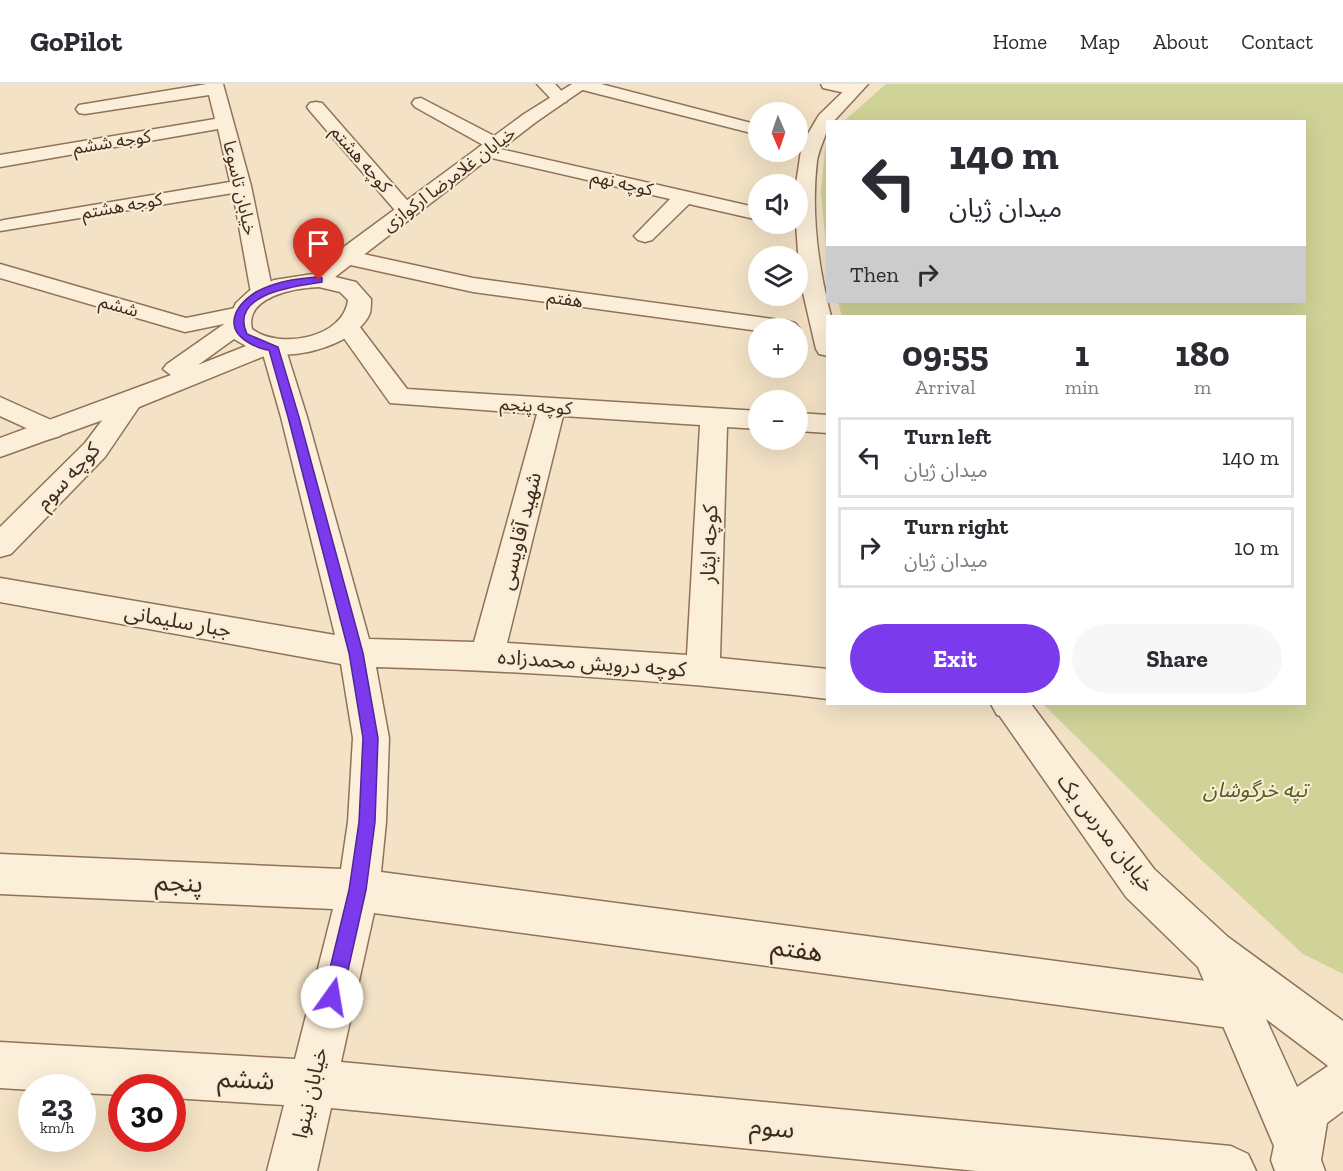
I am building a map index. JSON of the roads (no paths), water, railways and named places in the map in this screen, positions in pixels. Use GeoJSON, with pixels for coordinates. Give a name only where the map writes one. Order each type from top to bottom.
{"type":"FeatureCollection","features":[{"type":"Feature","properties":{"kind":"street"},"geometry":{"type":"LineString","coordinates":[[545,84],[561,98]]}},
{"type":"Feature","properties":{"kind":"street"},"geometry":{"type":"LineString","coordinates":[[582,84],[748,127]]}},
{"type":"Feature","properties":{"kind":"street","name":"خیابان غلامرضا ارکوازی"},"geometry":{"type":"LineString","coordinates":[[319,280],[345,257],[491,147],[582,84]]}},
{"type":"Feature","properties":{"kind":"street"},"geometry":{"type":"LineString","coordinates":[[829,84],[857,87]]}},
{"type":"Feature","properties":{"kind":"street"},"geometry":{"type":"LineString","coordinates":[[85,109],[215,86]]}},
{"type":"Feature","properties":{"kind":"street","name":"خیابان تاسوعا"},"geometry":{"type":"LineString","coordinates":[[215,86],[241,186],[262,293]]}},
{"type":"Feature","properties":{"kind":"street"},"geometry":{"type":"LineString","coordinates":[[808,138],[857,87]]}},
{"type":"Feature","properties":{"kind":"street","name":"کوچه نهم"},"geometry":{"type":"LineString","coordinates":[[421,103],[491,147],[748,212]]}},
{"type":"Feature","properties":{"kind":"street","name":"کوچه هشتم"},"geometry":{"type":"LineString","coordinates":[[316,107],[406,211]]}},
{"type":"Feature","properties":{"kind":"street","name":"کوجه ششم"},"geometry":{"type":"LineString","coordinates":[[0,161],[225,123]]}},
{"type":"Feature","properties":{"kind":"street","name":"کوجه هشتم"},"geometry":{"type":"LineString","coordinates":[[4,226],[241,186]]}},
{"type":"Feature","properties":{"kind":"street"},"geometry":{"type":"LineString","coordinates":[[645,236],[684,197]]}},
{"type":"Feature","properties":{"kind":"street"},"geometry":{"type":"LineString","coordinates":[[804,234],[813,293],[826,341]]}},
{"type":"Feature","properties":{"kind":"street","name":"هفتم"},"geometry":{"type":"LineString","coordinates":[[345,257],[473,285],[748,323]]}},
{"type":"Feature","properties":{"kind":"street","name":"ششم"},"geometry":{"type":"LineString","coordinates":[[0,271],[185,325],[239,320]]}},
{"type":"Feature","properties":{"kind":"street"},"geometry":{"type":"LineString","coordinates":[[130,401],[239,320],[248,303],[262,293],[299,281],[336,282],[350,287],[358,295],[361,305],[358,316],[336,335],[289,348],[269,347],[243,335],[239,320]]}},
{"type":"Feature","properties":{"kind":"street","name":"کوچه پنجم"},"geometry":{"type":"LineString","coordinates":[[348,327],[399,397],[748,419]]}},
{"type":"Feature","properties":{"kind":"street"},"geometry":{"type":"LineString","coordinates":[[808,334],[826,341]]}},
{"type":"Feature","properties":{"kind":"street"},"geometry":{"type":"LineString","coordinates":[[0,448],[269,347]]}},
{"type":"Feature","properties":{"kind":"street","name":"خیابان نینوا"},"geometry":{"type":"LineString","coordinates":[[269,347],[294,417],[356,653],[371,738],[367,822],[358,890],[292,1171]]}},
{"type":"Feature","properties":{"kind":"street","name":"کوچه سوم"},"geometry":{"type":"LineString","coordinates":[[0,546],[95,450],[130,401]]}},
{"type":"Feature","properties":{"kind":"street"},"geometry":{"type":"LineString","coordinates":[[0,405],[50,430]]}},
{"type":"Feature","properties":{"kind":"street","name":"شهید آقاویسی"},"geometry":{"type":"LineString","coordinates":[[487,656],[552,406]]}},
{"type":"Feature","properties":{"kind":"street","name":"کوچه ایثار"},"geometry":{"type":"LineString","coordinates":[[704,670],[714,417]]}},
{"type":"Feature","properties":{"kind":"street"},"geometry":{"type":"LineString","coordinates":[[808,423],[826,424]]}},
{"type":"Feature","properties":{"kind":"street","name":"جبار سلیمانی"},"geometry":{"type":"LineString","coordinates":[[0,590],[356,653]]}},
{"type":"Feature","properties":{"kind":"street","name":"کوچه درویش محمدزاده"},"geometry":{"type":"LineString","coordinates":[[356,653],[487,656],[704,670],[826,684]]}},
{"type":"Feature","properties":{"kind":"street","name":"خیابان مدرس یک"},"geometry":{"type":"LineString","coordinates":[[1012,705],[1140,883],[1213,952],[1343,1049]]}},
{"type":"Feature","properties":{"kind":"street","name":"پنجم"},"geometry":{"type":"LineString","coordinates":[[0,874],[358,890]]}},
{"type":"Feature","properties":{"kind":"street","name":"هفتم"},"geometry":{"type":"LineString","coordinates":[[358,890],[1237,1007]]}},
{"type":"Feature","properties":{"kind":"street"},"geometry":{"type":"LineString","coordinates":[[1213,952],[1300,1158]]}},
{"type":"Feature","properties":{"kind":"street","name":"ششم"},"geometry":{"type":"LineString","coordinates":[[0,1065],[312,1083]]}},
{"type":"Feature","properties":{"kind":"street","name":"سوم"},"geometry":{"type":"LineString","coordinates":[[312,1083],[1231,1171]]}},
{"type":"Feature","properties":{"kind":"street"},"geometry":{"type":"LineString","coordinates":[[1300,1158],[1306,1109],[1343,1083]]}},
{"type":"Feature","properties":{"kind":"park label","name":"تپه خرگوشان"},"geometry":{"type":"Point","coordinates":[1255,790]}}]}
